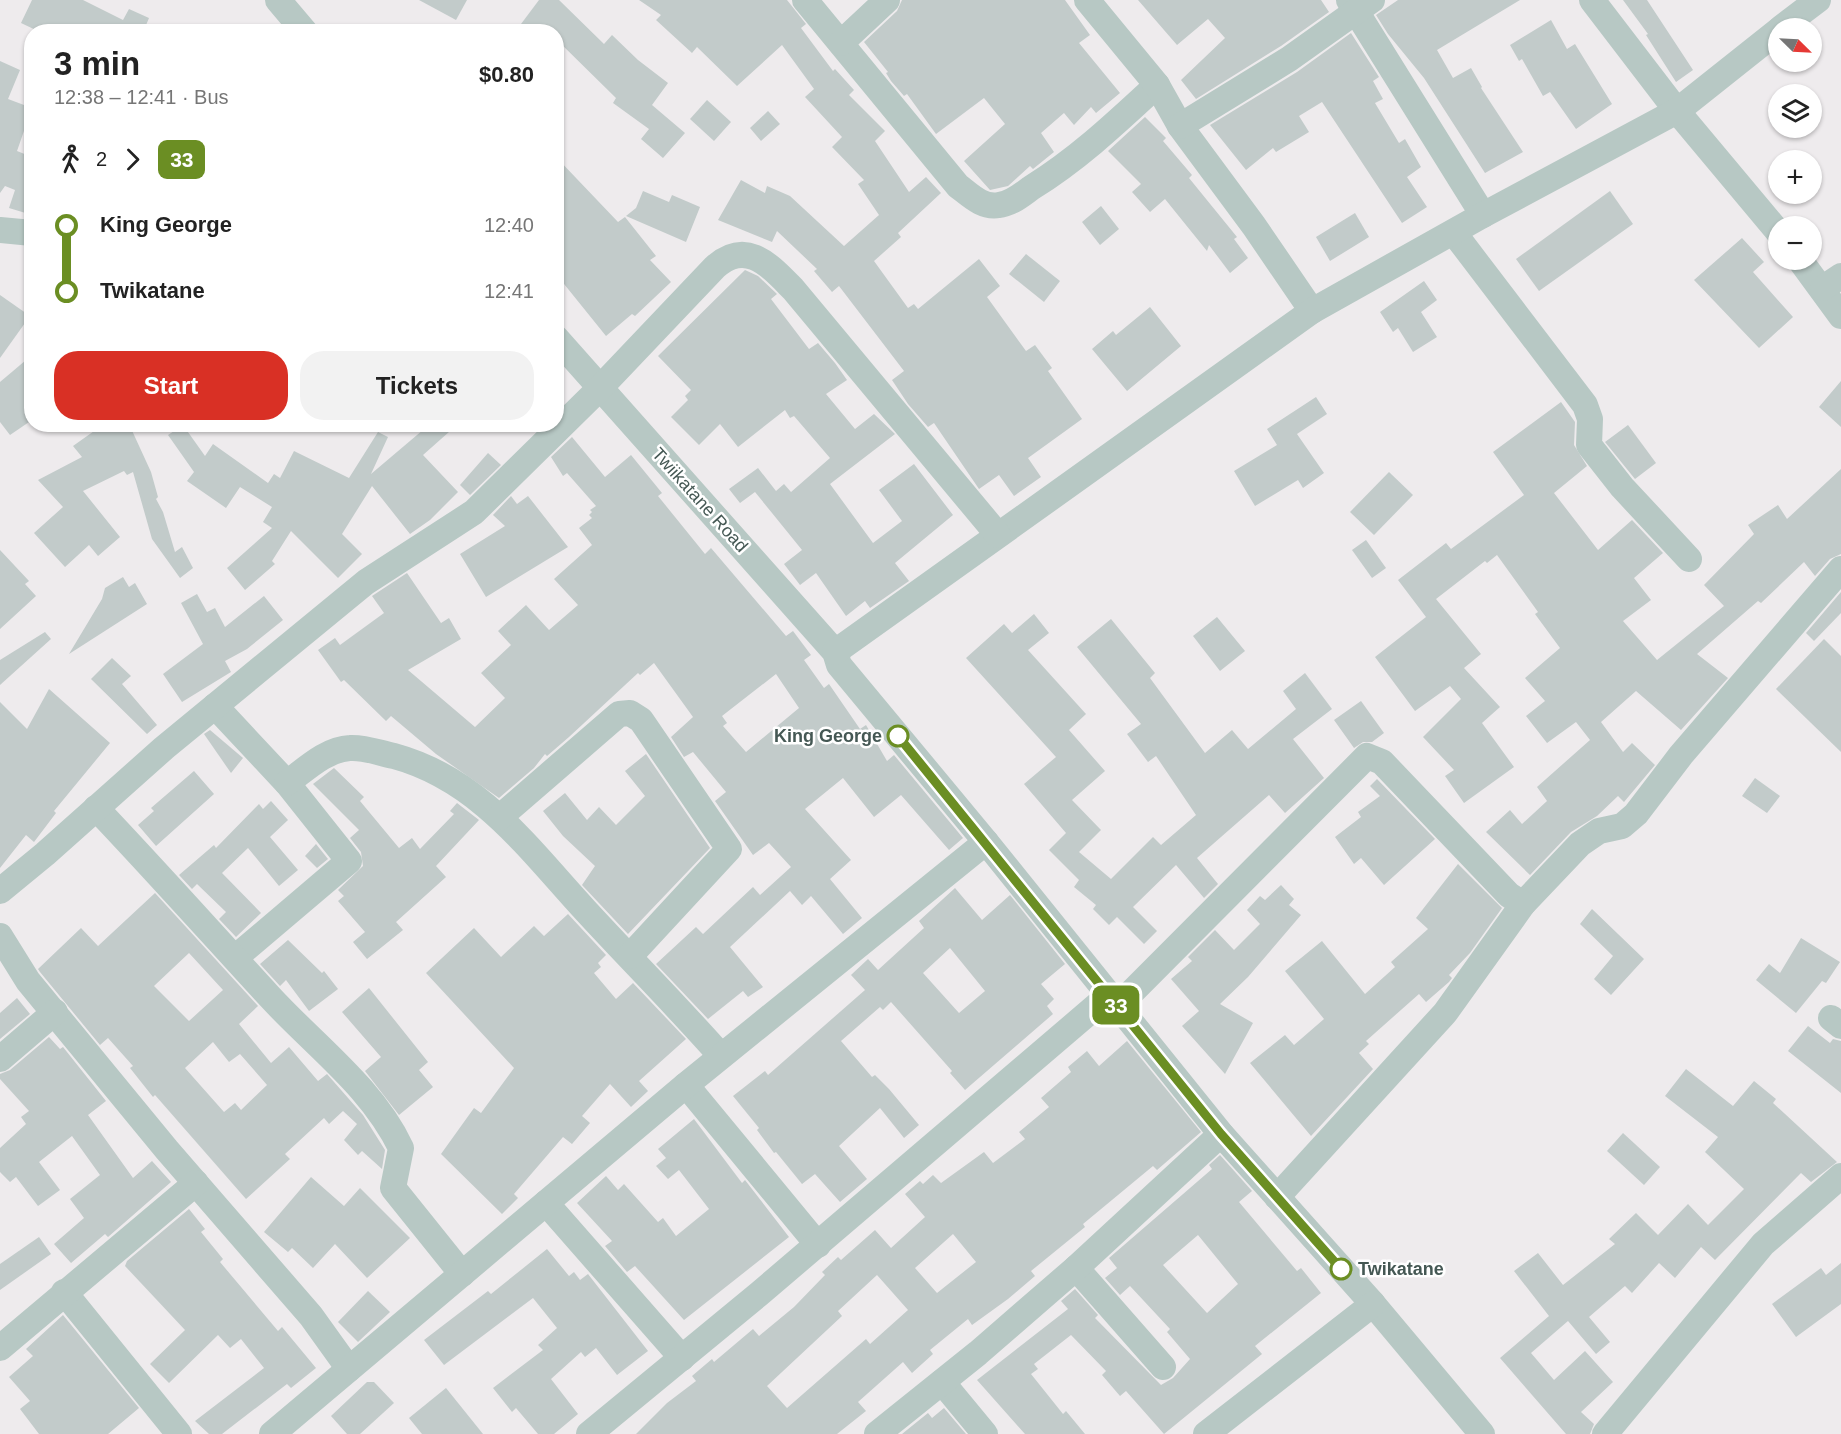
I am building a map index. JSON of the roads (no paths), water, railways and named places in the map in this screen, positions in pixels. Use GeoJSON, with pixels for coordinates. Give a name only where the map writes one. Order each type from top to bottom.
{"type":"FeatureCollection","features":[{"type":"Feature","properties":{"kind":"street"},"geometry":{"type":"LineString","coordinates":[[278,0],[298,24]]}},
{"type":"Feature","properties":{"kind":"street"},"geometry":{"type":"LineString","coordinates":[[806,0],[958,186],[977,200],[990,205],[1000,206],[1057,172],[1084,152],[1157,86]]}},
{"type":"Feature","properties":{"kind":"street"},"geometry":{"type":"LineString","coordinates":[[842,43],[887,0]]}},
{"type":"Feature","properties":{"kind":"street"},"geometry":{"type":"LineString","coordinates":[[1087,0],[1157,86],[1180,126],[1254,226],[1312,311]]}},
{"type":"Feature","properties":{"kind":"street"},"geometry":{"type":"LineString","coordinates":[[1592,0],[1677,111],[1768,220]]}},
{"type":"Feature","properties":{"kind":"street"},"geometry":{"type":"LineString","coordinates":[[1794,18],[1818,0]]}},
{"type":"Feature","properties":{"kind":"street"},"geometry":{"type":"LineString","coordinates":[[1180,126],[1289,59],[1359,3],[1483,215]]}},
{"type":"Feature","properties":{"kind":"street"},"geometry":{"type":"LineString","coordinates":[[837,658],[998,535],[1312,311],[1483,215],[1677,111],[1768,39]]}},
{"type":"Feature","properties":{"kind":"street"},"geometry":{"type":"LineString","coordinates":[[0,230],[24,232]]}},
{"type":"Feature","properties":{"kind":"street"},"geometry":{"type":"LineString","coordinates":[[1454,233],[1585,405],[1590,420],[1589,445],[1622,487],[1689,559]]}},
{"type":"Feature","properties":{"kind":"street"},"geometry":{"type":"LineString","coordinates":[[564,423],[715,267],[732,256],[749,255],[763,262],[793,289],[998,535]]}},
{"type":"Feature","properties":{"kind":"street"},"geometry":{"type":"LineString","coordinates":[[1815,270],[1832,282],[1841,316]]}},
{"type":"Feature","properties":{"kind":"street","name":"Twiikatane Road"},"geometry":{"type":"LineString","coordinates":[[564,347],[837,658],[1221,1134],[1373,1304],[1482,1434]]}},
{"type":"Feature","properties":{"kind":"street"},"geometry":{"type":"LineString","coordinates":[[0,891],[215,706],[366,582],[474,512],[555,432]]}},
{"type":"Feature","properties":{"kind":"street"},"geometry":{"type":"LineString","coordinates":[[1277,1197],[1445,1013],[1522,904],[1580,844],[1599,831],[1622,826],[1636,814],[1682,755],[1841,569]]}},
{"type":"Feature","properties":{"kind":"street"},"geometry":{"type":"LineString","coordinates":[[215,706],[287,783],[349,861],[237,957]]}},
{"type":"Feature","properties":{"kind":"street"},"geometry":{"type":"LineString","coordinates":[[500,817],[619,714],[630,713],[641,720],[729,849],[630,956]]}},
{"type":"Feature","properties":{"kind":"street"},"geometry":{"type":"LineString","coordinates":[[287,783],[330,753],[348,748],[365,749],[417,762],[456,783],[500,817],[721,1056]]}},
{"type":"Feature","properties":{"kind":"street"},"geometry":{"type":"LineString","coordinates":[[589,1434],[1113,1001],[1367,756],[1382,762],[1509,895],[1522,904]]}},
{"type":"Feature","properties":{"kind":"street"},"geometry":{"type":"LineString","coordinates":[[96,808],[237,957],[269,996],[362,1089],[401,1148],[393,1188],[462,1274]]}},
{"type":"Feature","properties":{"kind":"street"},"geometry":{"type":"LineString","coordinates":[[272,1434],[686,1085],[986,842]]}},
{"type":"Feature","properties":{"kind":"street"},"geometry":{"type":"LineString","coordinates":[[0,936],[28,981],[196,1183],[311,1316],[349,1369]]}},
{"type":"Feature","properties":{"kind":"street"},"geometry":{"type":"LineString","coordinates":[[0,1059],[55,1012]]}},
{"type":"Feature","properties":{"kind":"street"},"geometry":{"type":"LineString","coordinates":[[686,1085],[818,1245]]}},
{"type":"Feature","properties":{"kind":"street"},"geometry":{"type":"LineString","coordinates":[[877,1434],[1076,1268],[1221,1134]]}},
{"type":"Feature","properties":{"kind":"street"},"geometry":{"type":"LineString","coordinates":[[1605,1434],[1763,1244],[1841,1176]]}},
{"type":"Feature","properties":{"kind":"street"},"geometry":{"type":"LineString","coordinates":[[0,1348],[196,1183]]}},
{"type":"Feature","properties":{"kind":"street"},"geometry":{"type":"LineString","coordinates":[[546,1203],[682,1358]]}},
{"type":"Feature","properties":{"kind":"street"},"geometry":{"type":"LineString","coordinates":[[1076,1268],[1162,1367]]}},
{"type":"Feature","properties":{"kind":"street"},"geometry":{"type":"LineString","coordinates":[[64,1292],[179,1434]]}},
{"type":"Feature","properties":{"kind":"street"},"geometry":{"type":"LineString","coordinates":[[1206,1434],[1373,1304]]}},
{"type":"Feature","properties":{"kind":"street"},"geometry":{"type":"LineString","coordinates":[[942,1382],[985,1434]]}},
{"type":"Feature","properties":{"kind":"place","name":"King George"},"geometry":{"type":"Point","coordinates":[898,736]}},
{"type":"Feature","properties":{"kind":"place","name":"Twikatane"},"geometry":{"type":"Point","coordinates":[1341,1269]}}]}
